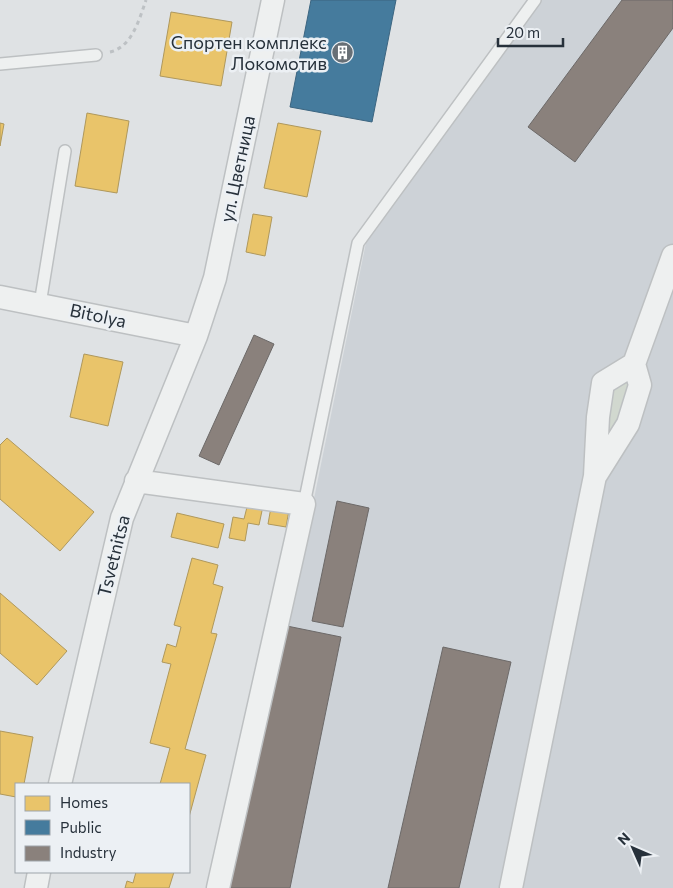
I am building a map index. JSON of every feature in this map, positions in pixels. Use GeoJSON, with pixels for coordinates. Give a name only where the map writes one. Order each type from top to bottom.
{"type":"FeatureCollection","features":[{"type":"Feature","properties":{"kind":"street","name":"ул. Цветница"},"geometry":{"type":"LineString","coordinates":[[196,336],[215,278],[273,0]]}},
{"type":"Feature","properties":{"kind":"street"},"geometry":{"type":"LineString","coordinates":[[595,476],[628,424],[640,385],[634,364],[673,256]]}},
{"type":"Feature","properties":{"kind":"street","name":"Bitolya"},"geometry":{"type":"LineString","coordinates":[[0,297],[196,336]]}},
{"type":"Feature","properties":{"kind":"street","name":"Tsvetnitsa"},"geometry":{"type":"LineString","coordinates":[[60,783],[122,518],[196,336]]}},
{"type":"Feature","properties":{"kind":"street"},"geometry":{"type":"LineString","coordinates":[[510,888],[595,476],[598,417],[603,383],[634,364]]}},
{"type":"Feature","properties":{"kind":"street"},"geometry":{"type":"LineString","coordinates":[[136,480],[304,504],[218,888]]}},
{"type":"Feature","properties":{"kind":"street"},"geometry":{"type":"LineString","coordinates":[[36,888],[39,873]]}},
{"type":"Feature","properties":{"kind":"lane"},"geometry":{"type":"LineString","coordinates":[[304,504],[358,243],[535,0]]}},
{"type":"Feature","properties":{"kind":"lane"},"geometry":{"type":"LineString","coordinates":[[0,64],[96,55]]}},
{"type":"Feature","properties":{"kind":"lane"},"geometry":{"type":"LineString","coordinates":[[40,304],[65,151]]}},
{"type":"Feature","properties":{"kind":"path"},"geometry":{"type":"LineString","coordinates":[[96,55],[120,50],[136,28],[146,0]]}},
{"type":"Feature","properties":{"kind":"shaded area"},"geometry":{"type":"Polygon","coordinates":[[[538,0],[673,0],[673,888],[235,888],[370,223],[538,0]]]}},
{"type":"Feature","properties":{"kind":"shaded area"},"geometry":{"type":"Polygon","coordinates":[[[635,374],[627,420],[599,443],[604,390],[635,374]]]}},
{"type":"Feature","properties":{"kind":"building: Homes"},"geometry":{"type":"Polygon","coordinates":[[[171,12],[232,22],[221,86],[160,76],[171,12]]]}},
{"type":"Feature","properties":{"kind":"building: Homes"},"geometry":{"type":"Polygon","coordinates":[[[87,113],[129,121],[117,193],[75,186],[87,113]]]}},
{"type":"Feature","properties":{"kind":"building: Homes"},"geometry":{"type":"Polygon","coordinates":[[[0,123],[4,124],[0,146],[0,123]]]}},
{"type":"Feature","properties":{"kind":"building: Homes"},"geometry":{"type":"Polygon","coordinates":[[[278,123],[321,131],[307,197],[264,188],[278,123]]]}},
{"type":"Feature","properties":{"kind":"building: Homes"},"geometry":{"type":"Polygon","coordinates":[[[253,214],[272,217],[265,256],[246,252],[253,214]]]}},
{"type":"Feature","properties":{"kind":"building: Homes"},"geometry":{"type":"Polygon","coordinates":[[[84,354],[123,362],[108,426],[70,417],[84,354]]]}},
{"type":"Feature","properties":{"kind":"building: Homes"},"geometry":{"type":"Polygon","coordinates":[[[7,438],[94,512],[60,551],[0,499],[0,445],[7,438]]]}},
{"type":"Feature","properties":{"kind":"building: Homes"},"geometry":{"type":"Polygon","coordinates":[[[248,503],[263,506],[259,525],[248,523],[245,541],[229,538],[233,517],[244,519],[248,503]]]}},
{"type":"Feature","properties":{"kind":"building: Homes"},"geometry":{"type":"Polygon","coordinates":[[[271,507],[289,510],[286,527],[268,524],[271,507]]]}},
{"type":"Feature","properties":{"kind":"building: Homes"},"geometry":{"type":"Polygon","coordinates":[[[177,513],[224,524],[218,548],[171,537],[177,513]]]}},
{"type":"Feature","properties":{"kind":"building: Homes"},"geometry":{"type":"Polygon","coordinates":[[[192,558],[218,565],[213,584],[223,587],[211,633],[217,634],[185,749],[206,755],[190,813],[190,783],[160,783],[170,748],[150,743],[171,664],[162,662],[167,644],[176,647],[181,627],[174,625],[192,558]]]}},
{"type":"Feature","properties":{"kind":"building: Homes"},"geometry":{"type":"Polygon","coordinates":[[[0,593],[67,651],[37,685],[0,653],[0,593]]]}},
{"type":"Feature","properties":{"kind":"building: Homes"},"geometry":{"type":"Polygon","coordinates":[[[0,731],[33,737],[24,783],[15,783],[15,797],[0,794],[0,731]]]}},
{"type":"Feature","properties":{"kind":"building: Homes"},"geometry":{"type":"Polygon","coordinates":[[[136,873],[174,873],[169,888],[125,888],[127,881],[133,883],[136,873]]]}},
{"type":"Feature","properties":{"kind":"building: Public","name":"Спортен комплекс Локомотив"},"geometry":{"type":"Polygon","coordinates":[[[311,0],[396,0],[372,122],[290,107],[311,0]]]}},
{"type":"Feature","properties":{"kind":"building: Industry"},"geometry":{"type":"Polygon","coordinates":[[[622,0],[673,0],[673,28],[575,162],[528,127],[622,0]]]}},
{"type":"Feature","properties":{"kind":"building: Industry"},"geometry":{"type":"Polygon","coordinates":[[[254,335],[274,344],[219,465],[199,456],[254,335]]]}},
{"type":"Feature","properties":{"kind":"building: Industry"},"geometry":{"type":"Polygon","coordinates":[[[337,501],[369,508],[343,627],[312,621],[337,501]]]}},
{"type":"Feature","properties":{"kind":"building: Industry"},"geometry":{"type":"Polygon","coordinates":[[[282,625],[341,637],[290,888],[228,888],[282,625]]]}},
{"type":"Feature","properties":{"kind":"building: Industry"},"geometry":{"type":"Polygon","coordinates":[[[443,647],[511,662],[459,888],[388,888],[443,647]]]}},
{"type":"Feature","properties":{"kind":"place","name":"Спортен комплекс Локомотив"},"geometry":{"type":"Point","coordinates":[343,53]}}]}
